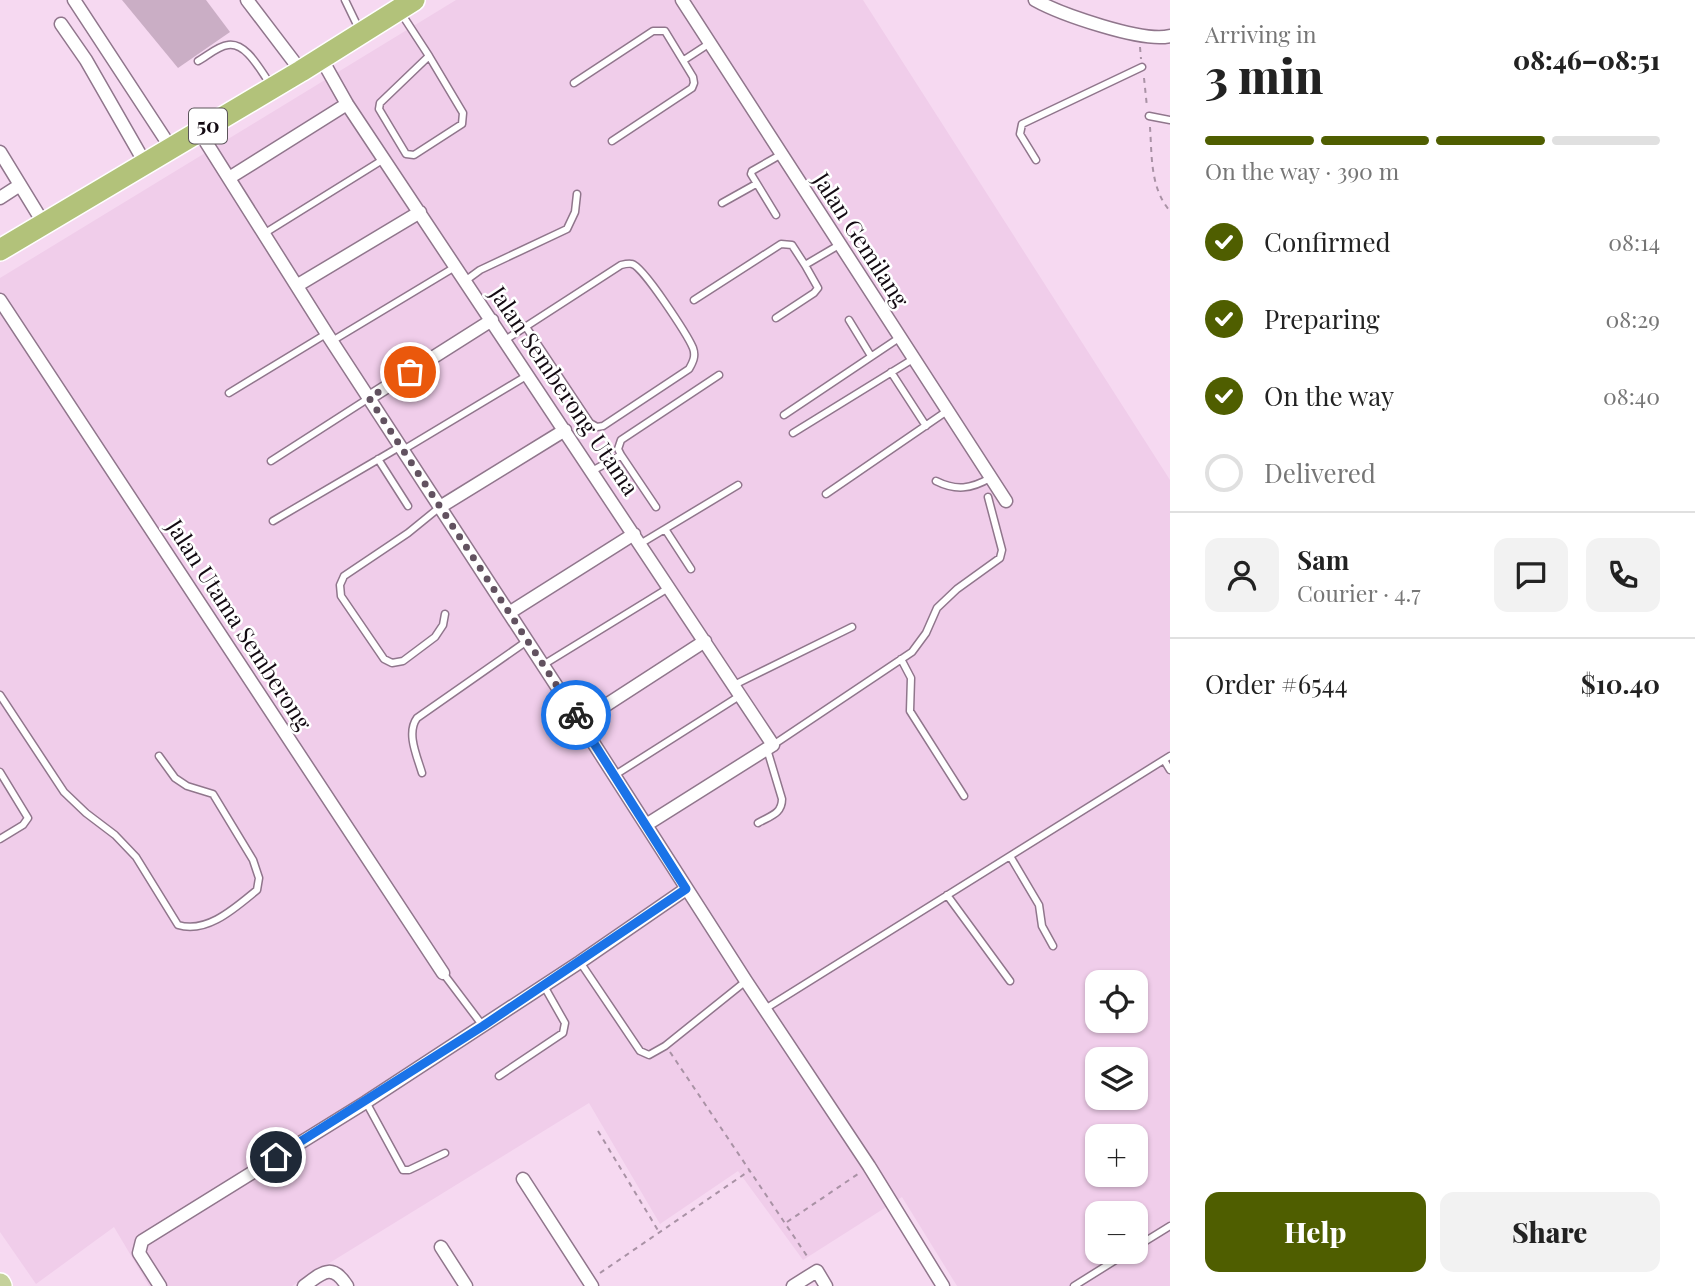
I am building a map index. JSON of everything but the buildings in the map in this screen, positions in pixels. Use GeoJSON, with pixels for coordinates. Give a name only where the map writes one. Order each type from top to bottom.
{"type":"FeatureCollection","features":[{"type":"Feature","properties":{"kind":"highway","name":"50"},"geometry":{"type":"LineString","coordinates":[[0,250],[407,5]]}},
{"type":"Feature","properties":{"kind":"street"},"geometry":{"type":"LineString","coordinates":[[74,0],[171,148]]}},
{"type":"Feature","properties":{"kind":"street"},"geometry":{"type":"LineString","coordinates":[[247,0],[301,71]]}},
{"type":"Feature","properties":{"kind":"street","name":"Jalan Gemilang"},"geometry":{"type":"LineString","coordinates":[[682,0],[1006,501]]}},
{"type":"Feature","properties":{"kind":"street"},"geometry":{"type":"LineString","coordinates":[[1035,0],[1059,12],[1138,35],[1170,36]]}},
{"type":"Feature","properties":{"kind":"street"},"geometry":{"type":"LineString","coordinates":[[61,24],[86,60],[145,163]]}},
{"type":"Feature","properties":{"kind":"street","name":"Jalan Semberong Utama"},"geometry":{"type":"LineString","coordinates":[[321,58],[347,104],[738,690],[770,747]]}},
{"type":"Feature","properties":{"kind":"street"},"geometry":{"type":"LineString","coordinates":[[229,178],[347,104]]}},
{"type":"Feature","properties":{"kind":"street"},"geometry":{"type":"LineString","coordinates":[[199,131],[329,338],[869,1166],[943,1286]]}},
{"type":"Feature","properties":{"kind":"street"},"geometry":{"type":"LineString","coordinates":[[0,152],[44,224]]}},
{"type":"Feature","properties":{"kind":"street"},"geometry":{"type":"LineString","coordinates":[[0,198],[20,185]]}},
{"type":"Feature","properties":{"kind":"street"},"geometry":{"type":"LineString","coordinates":[[298,285],[420,212]]}},
{"type":"Feature","properties":{"kind":"street","name":"Jalan Utama Semberong"},"geometry":{"type":"LineString","coordinates":[[0,300],[443,973]]}},
{"type":"Feature","properties":{"kind":"street"},"geometry":{"type":"LineString","coordinates":[[369,398],[492,320]]}},
{"type":"Feature","properties":{"kind":"street"},"geometry":{"type":"LineString","coordinates":[[440,507],[565,430]]}},
{"type":"Feature","properties":{"kind":"street"},"geometry":{"type":"LineString","coordinates":[[509,613],[637,539]]}},
{"type":"Feature","properties":{"kind":"street"},"geometry":{"type":"LineString","coordinates":[[580,722],[705,641]]}},
{"type":"Feature","properties":{"kind":"street"},"geometry":{"type":"LineString","coordinates":[[646,825],[770,747]]}},
{"type":"Feature","properties":{"kind":"street"},"geometry":{"type":"LineString","coordinates":[[160,1286],[139,1254],[142,1241],[366,1102],[686,889]]}},
{"type":"Feature","properties":{"kind":"street"},"geometry":{"type":"LineString","coordinates":[[523,1179],[587,1284]]}},
{"type":"Feature","properties":{"kind":"street"},"geometry":{"type":"LineString","coordinates":[[441,1247],[466,1286]]}},
{"type":"Feature","properties":{"kind":"street"},"geometry":{"type":"LineString","coordinates":[[793,1286],[817,1271],[826,1286]]}},
{"type":"Feature","properties":{"kind":"street"},"geometry":{"type":"LineString","coordinates":[[304,1286],[323,1273],[332,1272],[341,1277],[347,1286]]}},
{"type":"Feature","properties":{"kind":"lane"},"geometry":{"type":"LineString","coordinates":[[345,0],[362,33]]}},
{"type":"Feature","properties":{"kind":"lane"},"geometry":{"type":"LineString","coordinates":[[407,5],[429,56],[464,118],[462,124],[410,155],[406,154],[379,109],[380,103],[429,56]]}},
{"type":"Feature","properties":{"kind":"lane"},"geometry":{"type":"LineString","coordinates":[[575,83],[653,31],[666,31],[693,77],[692,88],[612,141]]}},
{"type":"Feature","properties":{"kind":"lane"},"geometry":{"type":"LineString","coordinates":[[684,60],[710,43]]}},
{"type":"Feature","properties":{"kind":"lane"},"geometry":{"type":"LineString","coordinates":[[198,61],[225,45],[239,47],[272,87]]}},
{"type":"Feature","properties":{"kind":"lane"},"geometry":{"type":"LineString","coordinates":[[1036,160],[1020,134],[1022,124],[1142,67]]}},
{"type":"Feature","properties":{"kind":"lane"},"geometry":{"type":"LineString","coordinates":[[1149,116],[1170,120]]}},
{"type":"Feature","properties":{"kind":"lane"},"geometry":{"type":"LineString","coordinates":[[776,215],[756,184],[752,171],[780,155]]}},
{"type":"Feature","properties":{"kind":"lane"},"geometry":{"type":"LineString","coordinates":[[265,233],[384,159]]}},
{"type":"Feature","properties":{"kind":"lane"},"geometry":{"type":"LineString","coordinates":[[722,203],[756,184]]}},
{"type":"Feature","properties":{"kind":"lane"},"geometry":{"type":"LineString","coordinates":[[465,281],[480,270],[567,229],[575,212],[577,194]]}},
{"type":"Feature","properties":{"kind":"lane"},"geometry":{"type":"LineString","coordinates":[[694,300],[780,244],[792,245],[818,288],[776,318]]}},
{"type":"Feature","properties":{"kind":"lane"},"geometry":{"type":"LineString","coordinates":[[805,265],[839,245]]}},
{"type":"Feature","properties":{"kind":"lane"},"geometry":{"type":"LineString","coordinates":[[505,340],[621,265],[632,264],[643,271],[671,313],[694,350],[694,360],[689,369],[603,426],[597,427],[590,423],[526,327]]}},
{"type":"Feature","properties":{"kind":"lane"},"geometry":{"type":"LineString","coordinates":[[229,393],[456,267]]}},
{"type":"Feature","properties":{"kind":"lane"},"geometry":{"type":"LineString","coordinates":[[849,320],[871,356]]}},
{"type":"Feature","properties":{"kind":"lane"},"geometry":{"type":"LineString","coordinates":[[784,415],[899,338]]}},
{"type":"Feature","properties":{"kind":"lane"},"geometry":{"type":"LineString","coordinates":[[793,433],[913,359]]}},
{"type":"Feature","properties":{"kind":"lane"},"geometry":{"type":"LineString","coordinates":[[891,372],[926,426]]}},
{"type":"Feature","properties":{"kind":"lane"},"geometry":{"type":"LineString","coordinates":[[273,521],[528,375]]}},
{"type":"Feature","properties":{"kind":"lane"},"geometry":{"type":"LineString","coordinates":[[656,507],[621,455],[618,449],[621,440],[719,375]]}},
{"type":"Feature","properties":{"kind":"lane"},"geometry":{"type":"LineString","coordinates":[[271,461],[369,398]]}},
{"type":"Feature","properties":{"kind":"lane"},"geometry":{"type":"LineString","coordinates":[[827,494],[947,411]]}},
{"type":"Feature","properties":{"kind":"lane"},"geometry":{"type":"LineString","coordinates":[[592,471],[621,455]]}},
{"type":"Feature","properties":{"kind":"lane"},"geometry":{"type":"LineString","coordinates":[[378,459],[408,506]]}},
{"type":"Feature","properties":{"kind":"lane"},"geometry":{"type":"LineString","coordinates":[[936,481],[963,488],[974,487],[990,478]]}},
{"type":"Feature","properties":{"kind":"lane"},"geometry":{"type":"LineString","coordinates":[[637,539],[665,529],[738,485]]}},
{"type":"Feature","properties":{"kind":"lane"},"geometry":{"type":"LineString","coordinates":[[758,823],[779,811],[782,806],[770,747],[912,652],[926,633],[937,608],[1002,555],[988,497]]}},
{"type":"Feature","properties":{"kind":"lane"},"geometry":{"type":"LineString","coordinates":[[440,507],[408,533],[344,576],[340,584],[341,596],[384,659],[392,663],[403,661],[435,636],[443,625],[445,614]]}},
{"type":"Feature","properties":{"kind":"lane"},"geometry":{"type":"LineString","coordinates":[[665,529],[691,569]]}},
{"type":"Feature","properties":{"kind":"lane"},"geometry":{"type":"LineString","coordinates":[[543,665],[670,587]]}},
{"type":"Feature","properties":{"kind":"lane"},"geometry":{"type":"LineString","coordinates":[[613,776],[738,690],[852,627]]}},
{"type":"Feature","properties":{"kind":"lane"},"geometry":{"type":"LineString","coordinates":[[422,773],[411,733],[412,724],[527,641]]}},
{"type":"Feature","properties":{"kind":"lane"},"geometry":{"type":"LineString","coordinates":[[901,659],[911,678],[910,711],[964,796]]}},
{"type":"Feature","properties":{"kind":"lane"},"geometry":{"type":"LineString","coordinates":[[0,695],[64,792],[115,835],[135,857],[178,925],[200,927],[240,904],[257,890],[259,878],[253,860],[213,794],[187,786],[175,778],[159,756]]}},
{"type":"Feature","properties":{"kind":"lane"},"geometry":{"type":"LineString","coordinates":[[765,1009],[1167,758],[1170,770]]}},
{"type":"Feature","properties":{"kind":"lane"},"geometry":{"type":"LineString","coordinates":[[0,772],[28,818],[23,825],[0,839]]}},
{"type":"Feature","properties":{"kind":"lane"},"geometry":{"type":"LineString","coordinates":[[1010,856],[1040,905],[1042,926],[1053,946]]}},
{"type":"Feature","properties":{"kind":"lane"},"geometry":{"type":"LineString","coordinates":[[947,895],[1010,981]]}},
{"type":"Feature","properties":{"kind":"lane"},"geometry":{"type":"LineString","coordinates":[[580,962],[640,1051],[645,1054],[653,1054],[665,1046],[746,981]]}},
{"type":"Feature","properties":{"kind":"lane"},"geometry":{"type":"LineString","coordinates":[[443,973],[483,1026]]}},
{"type":"Feature","properties":{"kind":"lane"},"geometry":{"type":"LineString","coordinates":[[499,1076],[564,1033],[565,1023],[544,986]]}},
{"type":"Feature","properties":{"kind":"lane"},"geometry":{"type":"LineString","coordinates":[[366,1102],[402,1170],[410,1170],[445,1153]]}},
{"type":"Feature","properties":{"kind":"lane"},"geometry":{"type":"LineString","coordinates":[[1148,1240],[1170,1226]]}},
{"type":"Feature","properties":{"kind":"lane"},"geometry":{"type":"LineString","coordinates":[[1074,1286],[1109,1264]]}},
{"type":"Feature","properties":{"kind":"path"},"geometry":{"type":"LineString","coordinates":[[665,1046],[817,1271]]}},
{"type":"Feature","properties":{"kind":"path"},"geometry":{"type":"LineString","coordinates":[[598,1131],[660,1233]]}},
{"type":"Feature","properties":{"kind":"path"},"geometry":{"type":"LineString","coordinates":[[787,1223],[869,1166]]}},
{"type":"Feature","properties":{"kind":"path"},"geometry":{"type":"LineString","coordinates":[[587,1284],[750,1171]]}},
{"type":"Feature","properties":{"kind":"shaded area"},"geometry":{"type":"Polygon","coordinates":[[[456,0],[863,0],[1170,480],[1170,1286],[957,1286],[902,1197],[803,1260],[738,1171],[660,1224],[589,1103],[292,1286],[149,1286],[114,1227],[36,1284],[0,1232],[0,278],[456,0]]]}},
{"type":"Feature","properties":{"kind":"way so far"},"geometry":{"type":"LineString","coordinates":[[410,372],[369,398],[576,715]]}},
{"type":"Feature","properties":{"kind":"route"},"geometry":{"type":"LineString","coordinates":[[276,1157],[483,1026],[686,889],[576,715]]}}]}
